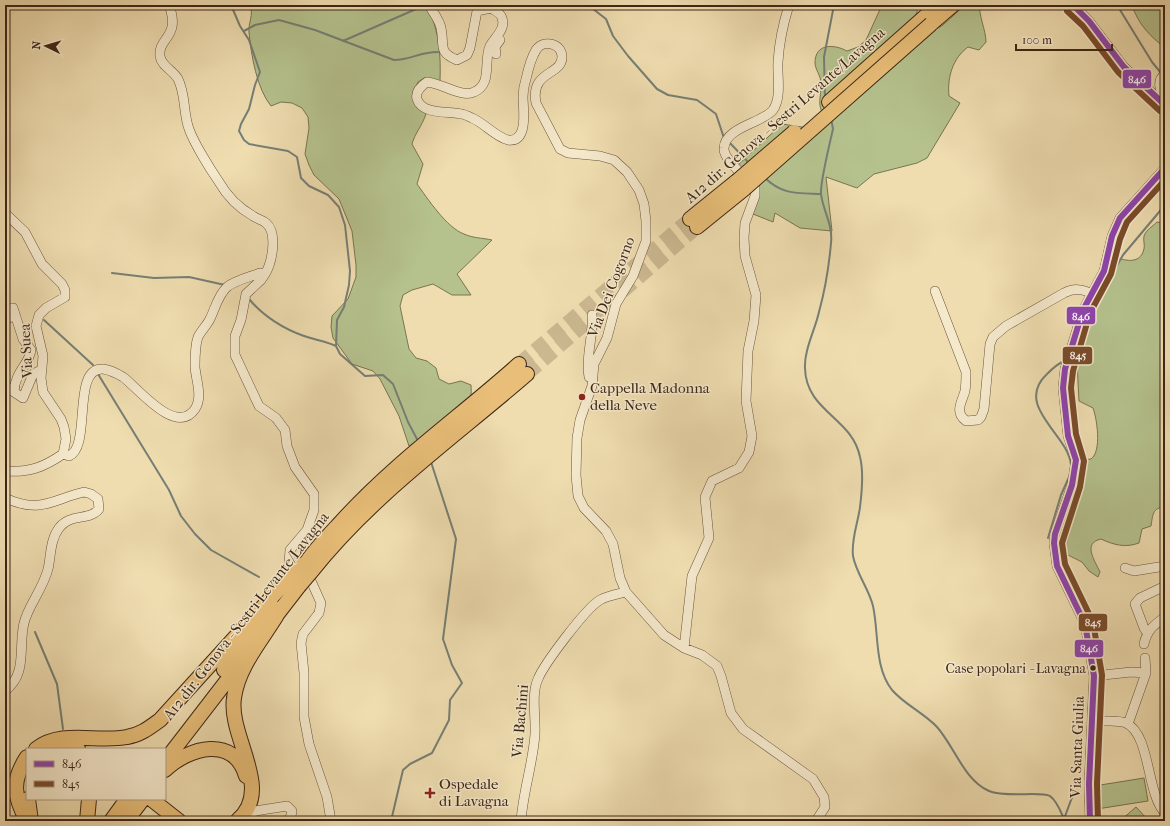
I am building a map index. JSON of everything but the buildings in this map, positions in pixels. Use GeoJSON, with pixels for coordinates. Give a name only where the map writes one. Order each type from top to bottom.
{"type":"FeatureCollection","features":[{"type":"Feature","properties":{"kind":"highway","name":"A12 dir. Genova - Sestri Levante/Lavagna"},"geometry":{"type":"LineString","coordinates":[[693,223],[740,185],[928,20],[938,5]]}},
{"type":"Feature","properties":{"kind":"highway"},"geometry":{"type":"LineString","coordinates":[[928,20],[953,5]]}},
{"type":"Feature","properties":{"kind":"highway","name":"A12 dir. Genova - Sestri Levante/Lavagna"},"geometry":{"type":"LineString","coordinates":[[165,748],[306,565],[325,546],[355,506],[394,470],[487,401],[523,369]]}},
{"type":"Feature","properties":{"kind":"highway"},"geometry":{"type":"LineString","coordinates":[[241,821],[252,798],[252,784],[238,732],[233,699],[241,674],[278,615],[294,581]]}},
{"type":"Feature","properties":{"kind":"highway"},"geometry":{"type":"LineString","coordinates":[[37,748],[42,744],[58,738],[110,739],[141,733],[160,720],[294,581]]}},
{"type":"Feature","properties":{"kind":"highway"},"geometry":{"type":"LineString","coordinates":[[166,760],[278,615]]}},
{"type":"Feature","properties":{"kind":"highway"},"geometry":{"type":"LineString","coordinates":[[64,748],[74,748]]}},
{"type":"Feature","properties":{"kind":"highway"},"geometry":{"type":"LineString","coordinates":[[166,770],[173,763],[194,751],[206,749],[228,753],[244,770],[249,786],[248,800],[241,821]]}},
{"type":"Feature","properties":{"kind":"highway"},"geometry":{"type":"LineString","coordinates":[[26,759],[19,770],[16,788],[18,805],[27,821]]}},
{"type":"Feature","properties":{"kind":"highway"},"geometry":{"type":"LineString","coordinates":[[26,777],[24,784],[26,791]]}},
{"type":"Feature","properties":{"kind":"highway"},"geometry":{"type":"LineString","coordinates":[[28,800],[31,821]]}},
{"type":"Feature","properties":{"kind":"highway"},"geometry":{"type":"LineString","coordinates":[[88,821],[89,800]]}},
{"type":"Feature","properties":{"kind":"highway"},"geometry":{"type":"LineString","coordinates":[[110,821],[126,800]]}},
{"type":"Feature","properties":{"kind":"highway"},"geometry":{"type":"LineString","coordinates":[[121,821],[136,800]]}},
{"type":"Feature","properties":{"kind":"highway"},"geometry":{"type":"LineString","coordinates":[[126,821],[149,800],[179,821]]}},
{"type":"Feature","properties":{"kind":"street"},"geometry":{"type":"LineString","coordinates":[[169,5],[174,24],[160,53],[161,60],[178,78],[184,96],[189,130],[233,202],[267,224],[271,232],[273,253],[270,266],[262,280],[246,294],[241,320],[235,336],[236,355],[259,406],[276,418],[285,430],[287,446],[295,467],[314,494],[314,510],[307,530],[290,550],[289,563],[312,583],[321,603],[319,612],[303,634],[304,717],[309,744],[327,797],[331,821]]}},
{"type":"Feature","properties":{"kind":"street","name":"Via Dei Cogorno"},"geometry":{"type":"LineString","coordinates":[[430,5],[441,27],[443,50],[446,55],[457,60],[467,55],[470,48],[474,18],[477,11],[483,7],[491,8],[499,13],[502,18],[503,26],[488,52],[486,80],[480,89],[472,93],[463,94],[437,82],[427,82],[416,95],[423,108],[433,111],[447,111],[468,116],[505,139],[511,140],[517,138],[522,131],[524,121],[523,95],[533,56],[540,46],[549,43],[554,45],[561,52],[562,58],[560,66],[539,81],[535,96],[536,103],[560,149],[568,153],[600,156],[614,160],[627,172],[639,190],[644,204],[646,241],[633,276],[616,304],[608,338],[594,364],[592,386],[580,420],[577,438],[576,475],[578,496],[584,508],[606,531],[613,544],[620,578],[626,592],[664,635],[684,648],[702,655],[717,666],[731,713],[743,729],[813,779],[824,797],[825,807],[816,821]]}},
{"type":"Feature","properties":{"kind":"street"},"geometry":{"type":"LineString","coordinates":[[684,648],[692,576],[709,538],[705,497],[712,481],[739,468],[749,452],[752,436],[746,394],[748,350],[754,321],[756,295],[745,256],[744,238],[745,223],[755,196],[756,187],[727,158],[724,148],[725,143],[731,135],[773,110],[778,99],[778,60],[789,5]]}},
{"type":"Feature","properties":{"kind":"street"},"geometry":{"type":"LineString","coordinates":[[1073,5],[1089,21],[1124,68],[1165,105]]}},
{"type":"Feature","properties":{"kind":"street"},"geometry":{"type":"LineString","coordinates":[[496,54],[495,48],[500,40],[499,32]]}},
{"type":"Feature","properties":{"kind":"street"},"geometry":{"type":"LineString","coordinates":[[1165,74],[1159,84],[1165,99]]}},
{"type":"Feature","properties":{"kind":"street","name":"Via Santa Giulia"},"geometry":{"type":"LineString","coordinates":[[1090,818],[1094,676],[1085,624],[1057,566],[1054,543],[1055,534],[1072,486],[1076,460],[1068,436],[1064,388],[1065,369],[1083,310],[1104,271],[1112,236],[1120,218],[1165,168]]}},
{"type":"Feature","properties":{"kind":"street","name":"Via Suea"},"geometry":{"type":"LineString","coordinates":[[5,213],[24,232],[42,264],[66,290],[65,297],[46,308],[39,315],[36,326],[43,356],[41,370],[43,392],[61,419],[64,427],[66,439],[63,454]]}},
{"type":"Feature","properties":{"kind":"street"},"geometry":{"type":"LineString","coordinates":[[5,471],[16,472],[40,468],[46,466],[63,454],[69,456],[76,449],[86,386],[90,374],[94,371],[103,369],[123,377],[159,410],[176,416],[189,415],[195,408],[198,397],[199,386],[195,367],[198,337],[226,288],[260,273],[265,274]]}},
{"type":"Feature","properties":{"kind":"street"},"geometry":{"type":"LineString","coordinates":[[935,291],[966,372],[966,383],[959,407],[960,414],[966,421],[971,421],[981,417],[984,409],[990,344],[998,332],[1072,289],[1078,289],[1091,293]]}},
{"type":"Feature","properties":{"kind":"street"},"geometry":{"type":"LineString","coordinates":[[9,318],[11,308],[13,308],[23,339],[31,350],[30,356],[17,375],[14,392]]}},
{"type":"Feature","properties":{"kind":"street"},"geometry":{"type":"LineString","coordinates":[[592,315],[593,324],[587,367],[592,386]]}},
{"type":"Feature","properties":{"kind":"street"},"geometry":{"type":"LineString","coordinates":[[5,386],[23,398],[33,374],[41,370]]}},
{"type":"Feature","properties":{"kind":"street"},"geometry":{"type":"LineString","coordinates":[[5,498],[29,505],[41,506],[84,492],[91,494],[98,499],[99,509],[96,513],[67,520],[57,533],[50,554],[46,576],[24,621],[21,637],[19,674],[13,685],[5,691]]}},
{"type":"Feature","properties":{"kind":"street"},"geometry":{"type":"LineString","coordinates":[[1125,568],[1134,571],[1165,566]]}},
{"type":"Feature","properties":{"kind":"street"},"geometry":{"type":"LineString","coordinates":[[1147,633],[1135,604],[1140,598],[1165,586]]}},
{"type":"Feature","properties":{"kind":"street","name":"Via Bachini"},"geometry":{"type":"LineString","coordinates":[[521,821],[522,803],[529,776],[535,733],[534,704],[537,679],[563,642],[592,605],[601,599],[626,592]]}},
{"type":"Feature","properties":{"kind":"street"},"geometry":{"type":"LineString","coordinates":[[1144,644],[1147,633],[1152,626],[1165,617]]}},
{"type":"Feature","properties":{"kind":"street"},"geometry":{"type":"LineString","coordinates":[[1128,724],[1146,673],[1145,658]]}},
{"type":"Feature","properties":{"kind":"street"},"geometry":{"type":"LineString","coordinates":[[1094,676],[1131,672],[1146,673]]}},
{"type":"Feature","properties":{"kind":"street"},"geometry":{"type":"LineString","coordinates":[[1092,722],[1124,722],[1133,729],[1143,748],[1158,805],[1165,813]]}},
{"type":"Feature","properties":{"kind":"street"},"geometry":{"type":"LineString","coordinates":[[241,821],[255,811],[287,806],[292,811],[291,816],[287,821]]}},
{"type":"Feature","properties":{"kind":"green space"},"geometry":{"type":"Polygon","coordinates":[[[250,5],[427,5],[431,15],[437,33],[440,61],[440,81],[424,78],[418,82],[413,93],[419,108],[426,114],[412,144],[423,164],[417,184],[438,212],[451,226],[464,234],[492,240],[457,274],[471,295],[452,295],[433,284],[412,290],[403,295],[400,306],[409,349],[416,358],[427,361],[436,368],[439,379],[449,384],[461,381],[471,385],[470,397],[459,410],[433,431],[409,446],[399,416],[380,379],[373,371],[352,364],[333,338],[331,327],[332,316],[348,299],[356,277],[352,231],[339,199],[314,175],[309,165],[305,154],[309,128],[308,117],[302,108],[292,103],[281,102],[271,106],[266,99],[258,81],[253,61],[249,29],[251,12],[250,5]]]}},
{"type":"Feature","properties":{"kind":"green space"},"geometry":{"type":"Polygon","coordinates":[[[882,5],[919,5],[915,18],[929,33],[943,25],[965,5],[980,5],[980,13],[986,42],[979,50],[968,47],[955,62],[950,75],[949,96],[960,103],[927,158],[917,163],[874,174],[857,188],[826,177],[832,231],[800,228],[775,213],[773,222],[753,214],[758,198],[738,165],[782,124],[808,128],[826,122],[820,106],[821,83],[815,65],[816,56],[818,52],[826,47],[837,47],[847,51],[858,47],[866,40],[882,5]]]}},
{"type":"Feature","properties":{"kind":"green space"},"geometry":{"type":"Polygon","coordinates":[[[1132,5],[1165,5],[1165,48],[1154,39],[1141,24],[1132,5]]]}},
{"type":"Feature","properties":{"kind":"green space"},"geometry":{"type":"Polygon","coordinates":[[[1157,222],[1165,223],[1165,506],[1155,510],[1151,526],[1142,529],[1139,543],[1134,545],[1120,545],[1101,539],[1092,544],[1091,548],[1093,558],[1100,572],[1098,577],[1089,571],[1082,562],[1064,553],[1071,526],[1073,498],[1082,460],[1091,459],[1097,449],[1098,442],[1096,419],[1093,408],[1079,401],[1077,362],[1074,358],[1074,350],[1104,280],[1112,256],[1126,260],[1135,260],[1139,258],[1144,249],[1145,234],[1157,222]]]}},
{"type":"Feature","properties":{"kind":"green space"},"geometry":{"type":"Polygon","coordinates":[[[1144,778],[1148,801],[1097,809],[1094,786],[1144,778]]]}},
{"type":"Feature","properties":{"kind":"green space"},"geometry":{"type":"Polygon","coordinates":[[[1136,807],[1148,820],[1147,821],[1120,821],[1136,807]]]}},
{"type":"Feature","properties":{"kind":"waterway"},"geometry":{"type":"LineString","coordinates":[[231,5],[240,26],[249,40],[260,72],[249,109],[239,131],[244,140],[249,144],[288,151],[297,157],[301,178],[309,186],[328,195],[339,207],[345,225],[350,271],[349,285],[344,307],[337,320],[336,346],[340,354],[365,376],[383,375],[393,384],[408,422],[418,441]]}},
{"type":"Feature","properties":{"kind":"waterway"},"geometry":{"type":"LineString","coordinates":[[588,5],[606,19],[613,36],[628,56],[657,89],[668,95],[697,100],[708,108],[716,114],[724,138]]}},
{"type":"Feature","properties":{"kind":"waterway"},"geometry":{"type":"LineString","coordinates":[[825,99],[824,57],[834,5]]}},
{"type":"Feature","properties":{"kind":"waterway"},"geometry":{"type":"LineString","coordinates":[[1117,5],[1152,62],[1161,73]]}},
{"type":"Feature","properties":{"kind":"waterway"},"geometry":{"type":"LineString","coordinates":[[343,41],[423,6]]}},
{"type":"Feature","properties":{"kind":"waterway"},"geometry":{"type":"LineString","coordinates":[[244,31],[255,25],[279,20],[315,30],[394,60],[405,59],[431,52],[438,52]]}},
{"type":"Feature","properties":{"kind":"waterway"},"geometry":{"type":"LineString","coordinates":[[831,118],[833,129],[821,189],[822,200],[831,230],[830,252],[823,295],[806,354],[805,368],[807,383],[813,395],[848,432],[855,443],[860,457],[862,469],[862,488],[853,543],[853,556],[873,606],[882,671],[892,690],[937,727],[966,771],[980,786],[996,793],[1039,794],[1050,796],[1057,804],[1065,821]]}},
{"type":"Feature","properties":{"kind":"waterway"},"geometry":{"type":"LineString","coordinates":[[729,142],[749,163]]}},
{"type":"Feature","properties":{"kind":"waterway"},"geometry":{"type":"LineString","coordinates":[[764,177],[777,187],[790,192],[821,194]]}},
{"type":"Feature","properties":{"kind":"waterway"},"geometry":{"type":"LineString","coordinates":[[1077,345],[1099,297],[1123,255],[1165,205]]}},
{"type":"Feature","properties":{"kind":"waterway"},"geometry":{"type":"LineString","coordinates":[[112,273],[154,278],[189,277],[225,285]]}},
{"type":"Feature","properties":{"kind":"waterway"},"geometry":{"type":"LineString","coordinates":[[250,300],[268,317],[289,330],[336,346]]}},
{"type":"Feature","properties":{"kind":"waterway"},"geometry":{"type":"LineString","coordinates":[[44,320],[93,365]]}},
{"type":"Feature","properties":{"kind":"waterway"},"geometry":{"type":"LineString","coordinates":[[1064,361],[1047,374],[1038,386],[1036,398],[1039,409],[1062,443],[1068,454],[1071,465]]}},
{"type":"Feature","properties":{"kind":"waterway"},"geometry":{"type":"LineString","coordinates":[[98,374],[169,490],[181,516],[195,534],[211,550],[259,577]]}},
{"type":"Feature","properties":{"kind":"waterway"},"geometry":{"type":"LineString","coordinates":[[391,821],[403,770],[410,764],[432,753],[449,720],[450,700],[462,683],[452,665],[443,639],[456,539],[431,462]]}},
{"type":"Feature","properties":{"kind":"waterway"},"geometry":{"type":"LineString","coordinates":[[1048,538],[1061,495],[1069,477]]}},
{"type":"Feature","properties":{"kind":"waterway"},"geometry":{"type":"LineString","coordinates":[[35,632],[57,684],[63,729]]}},
{"type":"Feature","properties":{"kind":"waterway"},"geometry":{"type":"LineString","coordinates":[[1064,819],[1074,792]]}},
{"type":"Feature","properties":{"kind":"tunnel"},"geometry":{"type":"LineString","coordinates":[[519,364],[690,219]]}},
{"type":"Feature","properties":{"kind":"tunnel"},"geometry":{"type":"LineString","coordinates":[[527,374],[697,227]]}},
{"type":"Feature","properties":{"kind":"transit line","name":"846"},"geometry":{"type":"LineString","coordinates":[[1073,5],[1089,21],[1124,67],[1165,105]]}},
{"type":"Feature","properties":{"kind":"transit line","name":"845"},"geometry":{"type":"LineString","coordinates":[[1067,11],[1083,26],[1118,72],[1160,111]]}},
{"type":"Feature","properties":{"kind":"transit line","name":"846"},"geometry":{"type":"LineString","coordinates":[[1090,821],[1089,784],[1094,676],[1085,624],[1057,566],[1054,543],[1055,534],[1072,485],[1076,460],[1068,436],[1063,388],[1065,369],[1083,310],[1104,271],[1112,236],[1120,218],[1165,168]]}},
{"type":"Feature","properties":{"kind":"transit line","name":"845"},"geometry":{"type":"LineString","coordinates":[[1098,821],[1097,784],[1102,675],[1093,622],[1065,564],[1062,543],[1080,487],[1084,461],[1076,434],[1071,388],[1073,371],[1090,313],[1111,274],[1120,239],[1127,222],[1165,180]]}},
{"type":"Feature","properties":{"kind":"place","name":"Cappella Madonna della Neve"},"geometry":{"type":"Point","coordinates":[582,397]}},
{"type":"Feature","properties":{"kind":"place","name":"Case popolari - Lavagna"},"geometry":{"type":"Point","coordinates":[1093,668]}},
{"type":"Feature","properties":{"kind":"place","name":"Ospedale di Lavagna"},"geometry":{"type":"Point","coordinates":[430,793]}}]}
